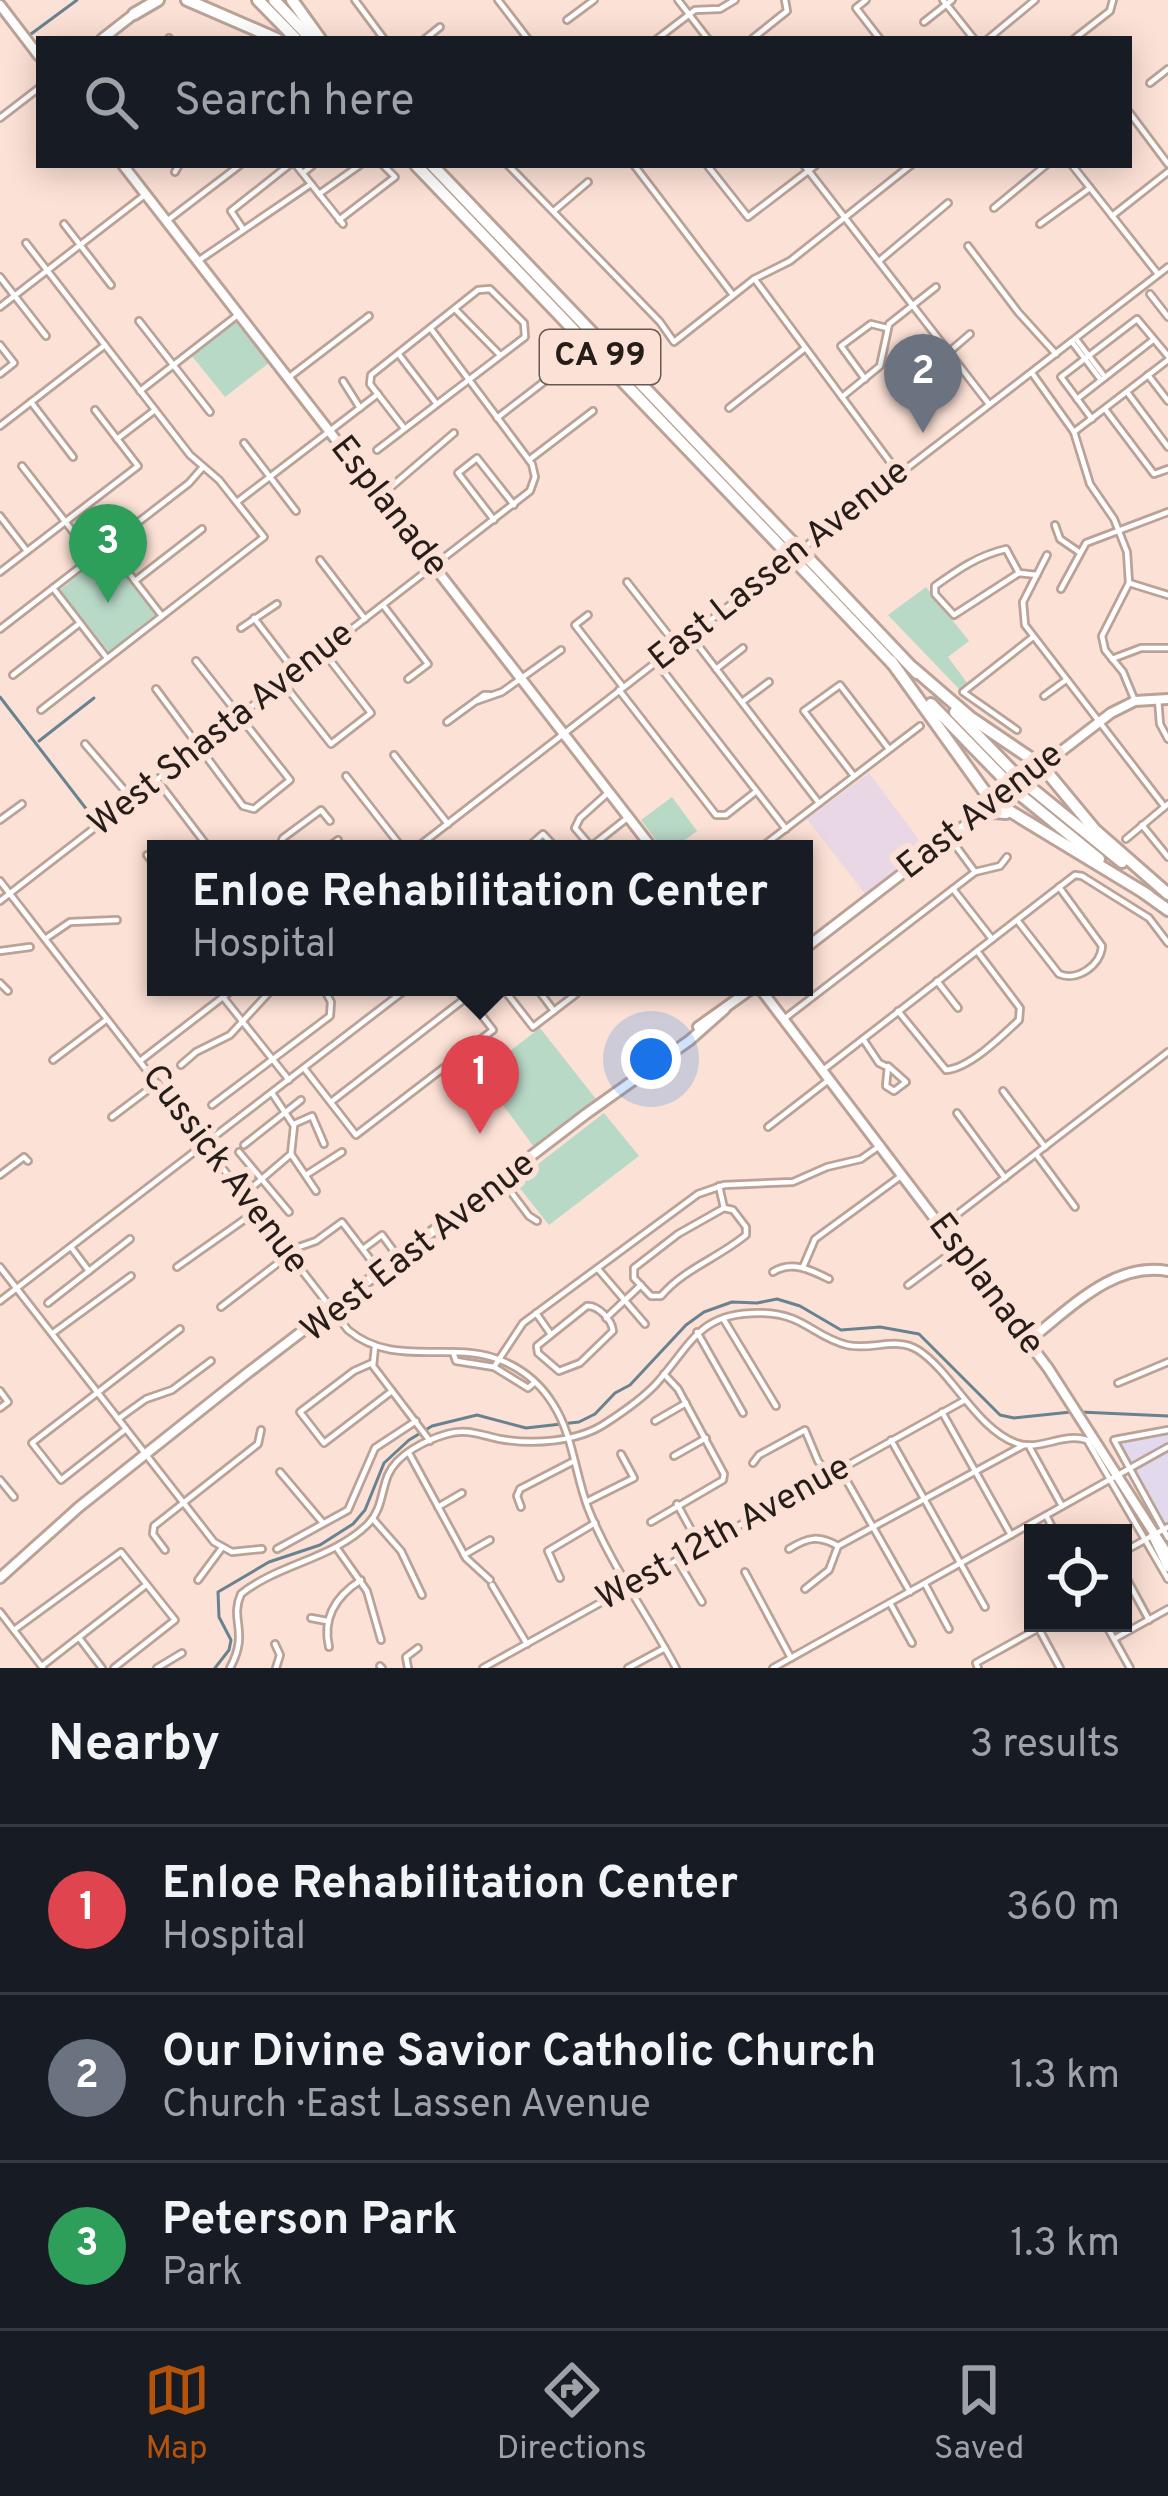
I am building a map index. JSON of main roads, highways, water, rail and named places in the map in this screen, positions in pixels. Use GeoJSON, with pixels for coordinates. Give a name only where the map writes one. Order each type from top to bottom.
{"type":"FeatureCollection","features":[{"type":"Feature","properties":{"kind":"highway"},"geometry":{"type":"LineString","coordinates":[[134,14],[155,0]]}},
{"type":"Feature","properties":{"kind":"highway"},"geometry":{"type":"LineString","coordinates":[[187,0],[270,36]]}},
{"type":"Feature","properties":{"kind":"highway"},"geometry":{"type":"LineString","coordinates":[[258,0],[293,36]]}},
{"type":"Feature","properties":{"kind":"highway"},"geometry":{"type":"LineString","coordinates":[[274,0],[313,36]]}},
{"type":"Feature","properties":{"kind":"highway"},"geometry":{"type":"LineString","coordinates":[[292,0],[314,36]]}},
{"type":"Feature","properties":{"kind":"highway","name":"CA 99"},"geometry":{"type":"LineString","coordinates":[[419,168],[913,668],[1011,778]]}},
{"type":"Feature","properties":{"kind":"highway","name":"CA 99"},"geometry":{"type":"LineString","coordinates":[[435,168],[787,545]]}},
{"type":"Feature","properties":{"kind":"highway","name":"CA 99"},"geometry":{"type":"LineString","coordinates":[[805,563],[890,662],[1011,778],[1168,910]]}},
{"type":"Feature","properties":{"kind":"highway"},"geometry":{"type":"LineString","coordinates":[[890,662],[994,802],[1148,895]]}},
{"type":"Feature","properties":{"kind":"highway"},"geometry":{"type":"LineString","coordinates":[[913,668],[970,718],[1042,766],[1096,830],[1168,895]]}},
{"type":"Feature","properties":{"kind":"highway","name":"CA 99"},"geometry":{"type":"LineString","coordinates":[[1027,792],[1168,895]]}},
{"type":"Feature","properties":{"kind":"highway"},"geometry":{"type":"LineString","coordinates":[[975,818],[1002,812],[1041,831]]}},
{"type":"Feature","properties":{"kind":"main road"},"geometry":{"type":"LineString","coordinates":[[0,5],[36,52]]}},
{"type":"Feature","properties":{"kind":"main road"},"geometry":{"type":"LineString","coordinates":[[109,36],[134,14]]}},
{"type":"Feature","properties":{"kind":"main road","name":"Esplanade"},"geometry":{"type":"LineString","coordinates":[[126,168],[645,840]]}},
{"type":"Feature","properties":{"kind":"main road","name":"East Avenue"},"geometry":{"type":"LineString","coordinates":[[813,942],[1098,722],[1135,701],[1163,699]]}},
{"type":"Feature","properties":{"kind":"main road","name":"West East Avenue"},"geometry":{"type":"LineString","coordinates":[[0,1578],[146,1455],[743,996]]}},
{"type":"Feature","properties":{"kind":"main road","name":"Esplanade"},"geometry":{"type":"LineString","coordinates":[[764,996],[1028,1341],[1120,1474],[1168,1567]]}},
{"type":"Feature","properties":{"kind":"main road","name":"West East Avenue"},"geometry":{"type":"LineString","coordinates":[[332,1312],[503,1181]]}},
{"type":"Feature","properties":{"kind":"main road"},"geometry":{"type":"LineString","coordinates":[[1028,1341],[1114,1277],[1143,1269],[1168,1271]]}},
{"type":"Feature","properties":{"kind":"main road","name":"Esplanade"},"geometry":{"type":"LineString","coordinates":[[1149,1537],[1168,1555]]}},
{"type":"Feature","properties":{"kind":"waterway"},"geometry":{"type":"LineString","coordinates":[[31,34],[77,0]]}},
{"type":"Feature","properties":{"kind":"waterway"},"geometry":{"type":"LineString","coordinates":[[0,697],[94,819]]}},
{"type":"Feature","properties":{"kind":"waterway"},"geometry":{"type":"LineString","coordinates":[[39,741],[94,698]]}},
{"type":"Feature","properties":{"kind":"waterway"},"geometry":{"type":"LineString","coordinates":[[215,1668],[231,1640],[219,1617],[218,1592],[269,1562],[320,1545],[353,1524],[365,1510],[384,1463],[409,1440],[432,1426],[477,1415],[526,1428],[579,1422],[630,1385],[686,1325],[732,1302],[777,1299],[800,1306],[841,1330],[880,1327],[919,1334],[1000,1415],[1071,1412]]}},
{"type":"Feature","properties":{"kind":"waterway"},"geometry":{"type":"LineString","coordinates":[[1080,1412],[1168,1416]]}},
{"type":"Feature","properties":{"kind":"place","name":"Our Divine Savior Catholic Church"},"geometry":{"type":"Point","coordinates":[923,433]}},
{"type":"Feature","properties":{"kind":"place","name":"Peterson Park"},"geometry":{"type":"Point","coordinates":[108,603]}},
{"type":"Feature","properties":{"kind":"place","name":"Enloe Rehabilitation Center"},"geometry":{"type":"Point","coordinates":[480,1134]}}]}
